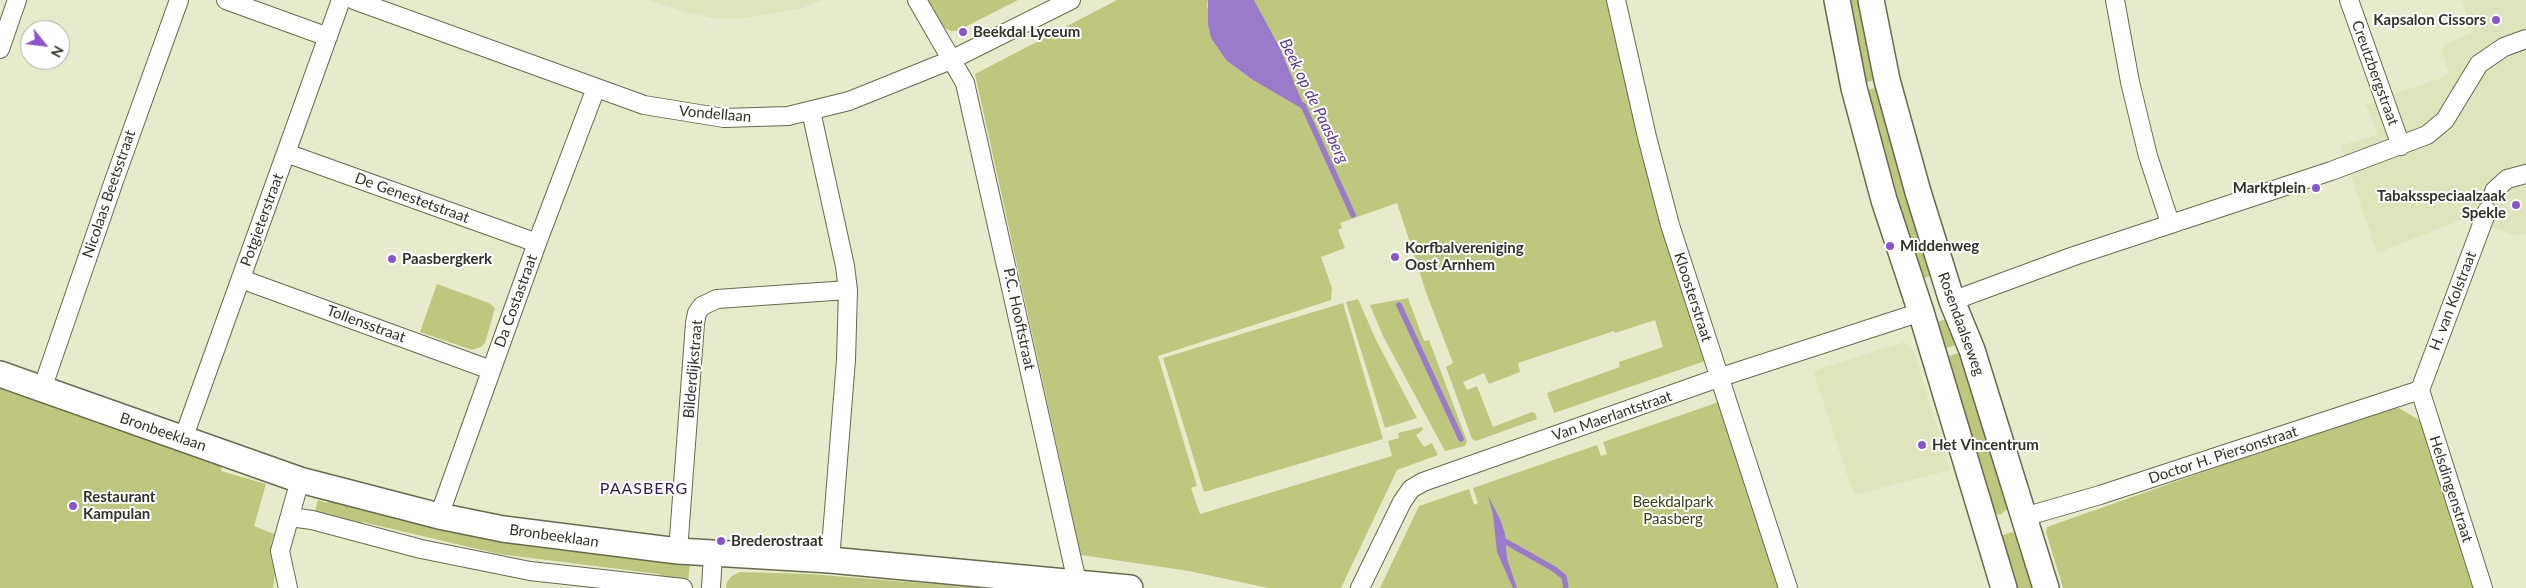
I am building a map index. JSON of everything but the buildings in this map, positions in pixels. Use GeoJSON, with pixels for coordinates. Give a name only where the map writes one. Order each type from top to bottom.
{"type":"FeatureCollection","features":[{"type":"Feature","properties":{"kind":"street","name":"Nicolaas Beetsstraat"},"geometry":{"type":"LineString","coordinates":[[42,389],[114,178],[179,0]]}},
{"type":"Feature","properties":{"kind":"street"},"geometry":{"type":"LineString","coordinates":[[226,0],[328,37]]}},
{"type":"Feature","properties":{"kind":"street","name":"Potgieterstraat"},"geometry":{"type":"LineString","coordinates":[[183,439],[341,0]]}},
{"type":"Feature","properties":{"kind":"street","name":"Vondellaan"},"geometry":{"type":"LineString","coordinates":[[354,0],[644,105],[724,118],[763,118],[811,111],[866,94],[951,60],[1071,0]]}},
{"type":"Feature","properties":{"kind":"street","name":"P.C. Hooftstraat"},"geometry":{"type":"LineString","coordinates":[[917,0],[965,84],[1077,582]]}},
{"type":"Feature","properties":{"kind":"street","name":"Kloosterstraat"},"geometry":{"type":"LineString","coordinates":[[1616,0],[1647,137],[1670,225],[1718,378],[1788,588]]}},
{"type":"Feature","properties":{"kind":"street"},"geometry":{"type":"LineString","coordinates":[[1837,0],[1854,88],[1882,190],[1922,312],[2004,588]]}},
{"type":"Feature","properties":{"kind":"street","name":"Rosendaalseweg"},"geometry":{"type":"LineString","coordinates":[[1870,0],[1902,137],[1952,301],[1972,350],[2046,588]]}},
{"type":"Feature","properties":{"kind":"street"},"geometry":{"type":"LineString","coordinates":[[2115,0],[2130,82],[2148,156],[2170,223]]}},
{"type":"Feature","properties":{"kind":"street","name":"Creutzbergstraat"},"geometry":{"type":"LineString","coordinates":[[2349,0],[2401,146]]}},
{"type":"Feature","properties":{"kind":"street"},"geometry":{"type":"LineString","coordinates":[[0,49],[11,3]]}},
{"type":"Feature","properties":{"kind":"street"},"geometry":{"type":"LineString","coordinates":[[1922,312],[2170,223],[2401,146],[2427,135],[2445,120],[2472,73],[2487,57],[2504,47],[2526,39]]}},
{"type":"Feature","properties":{"kind":"street","name":"Da Costastraat"},"geometry":{"type":"LineString","coordinates":[[440,516],[491,370],[596,88]]}},
{"type":"Feature","properties":{"kind":"street"},"geometry":{"type":"LineString","coordinates":[[811,111],[845,266],[848,290],[846,360],[830,560]]}},
{"type":"Feature","properties":{"kind":"street","name":"De Genestetstraat"},"geometry":{"type":"LineString","coordinates":[[286,153],[537,244]]}},
{"type":"Feature","properties":{"kind":"street"},"geometry":{"type":"LineString","coordinates":[[2501,185],[2526,174]]}},
{"type":"Feature","properties":{"kind":"street","name":"H. van Kolstraat"},"geometry":{"type":"LineString","coordinates":[[2420,390],[2487,211]]}},
{"type":"Feature","properties":{"kind":"street","name":"Tollensstraat"},"geometry":{"type":"LineString","coordinates":[[241,279],[491,370]]}},
{"type":"Feature","properties":{"kind":"street","name":"Bilderdijkstraat"},"geometry":{"type":"LineString","coordinates":[[678,551],[697,313],[702,306],[717,299],[848,290]]}},
{"type":"Feature","properties":{"kind":"street","name":"Van Maerlantstraat"},"geometry":{"type":"LineString","coordinates":[[1360,588],[1402,502],[1411,489],[1464,466],[1718,378],[1922,312]]}},
{"type":"Feature","properties":{"kind":"street","name":"Bronbeeklaan"},"geometry":{"type":"LineString","coordinates":[[0,374],[300,480],[440,516],[565,538],[678,551],[830,560],[1130,588]]}},
{"type":"Feature","properties":{"kind":"street","name":"Doctor H. Piersonstraat"},"geometry":{"type":"LineString","coordinates":[[2024,517],[2100,495],[2420,390]]}},
{"type":"Feature","properties":{"kind":"street","name":"Helsdingenstraat"},"geometry":{"type":"LineString","coordinates":[[2420,390],[2483,588]]}},
{"type":"Feature","properties":{"kind":"street"},"geometry":{"type":"LineString","coordinates":[[288,588],[280,551],[300,480]]}},
{"type":"Feature","properties":{"kind":"street"},"geometry":{"type":"LineString","coordinates":[[290,517],[312,520],[421,549],[530,571],[683,588]]}},
{"type":"Feature","properties":{"kind":"street"},"geometry":{"type":"LineString","coordinates":[[1986,528],[2024,517]]}},
{"type":"Feature","properties":{"kind":"street"},"geometry":{"type":"LineString","coordinates":[[711,588],[713,553]]}},
{"type":"Feature","properties":{"kind":"shaded area"},"geometry":{"type":"Polygon","coordinates":[[[648,0],[822,0],[803,8],[737,19],[712,18],[648,0]]]}},
{"type":"Feature","properties":{"kind":"shaded area"},"geometry":{"type":"Polygon","coordinates":[[[1208,0],[1254,0],[1280,48],[1306,111],[1253,80],[1227,61],[1211,38],[1208,24],[1208,0]]]}},
{"type":"Feature","properties":{"kind":"shaded area"},"geometry":{"type":"Polygon","coordinates":[[[2462,0],[2526,0],[2526,233],[2517,236],[2466,218],[2377,253],[2341,146],[2378,134],[2366,104],[2449,75],[2442,51],[2446,43],[2473,33],[2462,0]]]}},
{"type":"Feature","properties":{"kind":"shaded area"},"geometry":{"type":"Polygon","coordinates":[[[1904,342],[1914,352],[1950,470],[1854,495],[1813,371],[1904,342]]]}},
{"type":"Feature","properties":{"kind":"shaded area"},"geometry":{"type":"Polygon","coordinates":[[[1488,496],[1500,519],[1505,534],[1507,559],[1517,588],[1513,588],[1497,552],[1493,514],[1488,496]]]}},
{"type":"Feature","properties":{"kind":"green space"},"geometry":{"type":"Polygon","coordinates":[[[924,0],[1018,0],[957,31],[951,31],[937,24],[924,0]]]}},
{"type":"Feature","properties":{"kind":"green space"},"geometry":{"type":"Polygon","coordinates":[[[1117,0],[1208,0],[1207,6],[1227,61],[1253,80],[1305,110],[1280,48],[1254,0],[1608,0],[1640,139],[1705,361],[1554,413],[1547,393],[1620,367],[1619,362],[1663,347],[1655,320],[1615,333],[1614,331],[1518,363],[1520,372],[1489,384],[1484,373],[1463,382],[1467,390],[1477,386],[1493,427],[1532,412],[1535,413],[1537,419],[1476,441],[1472,439],[1446,367],[1453,363],[1427,295],[1397,203],[1340,223],[1342,228],[1338,230],[1345,248],[1321,257],[1332,288],[1331,300],[1158,356],[1197,486],[1191,488],[1200,514],[1392,456],[1388,441],[1399,438],[1398,433],[1422,427],[1423,430],[1416,435],[1424,447],[1432,443],[1438,455],[1397,470],[1341,588],[1268,588],[1189,571],[1081,555],[975,74],[1117,0]]]}},
{"type":"Feature","properties":{"kind":"green space"},"geometry":{"type":"Polygon","coordinates":[[[1843,0],[1864,0],[1879,79],[1861,84],[1843,0]]]}},
{"type":"Feature","properties":{"kind":"green space"},"geometry":{"type":"Polygon","coordinates":[[[1879,87],[1935,274],[1919,280],[1863,91],[1879,87]]]}},
{"type":"Feature","properties":{"kind":"green space"},"geometry":{"type":"Polygon","coordinates":[[[437,284],[489,303],[495,308],[485,343],[481,347],[472,350],[420,332],[437,284]]]}},
{"type":"Feature","properties":{"kind":"green space"},"geometry":{"type":"Polygon","coordinates":[[[1408,298],[1424,341],[1429,340],[1467,441],[1465,446],[1445,451],[1383,336],[1370,305],[1408,298]]]}},
{"type":"Feature","properties":{"kind":"green space"},"geometry":{"type":"Polygon","coordinates":[[[1358,299],[1376,340],[1417,418],[1385,428],[1346,302],[1358,299]]]}},
{"type":"Feature","properties":{"kind":"green space"},"geometry":{"type":"Polygon","coordinates":[[[1343,303],[1383,439],[1204,492],[1163,358],[1343,303]]]}},
{"type":"Feature","properties":{"kind":"green space"},"geometry":{"type":"Polygon","coordinates":[[[1947,319],[1962,343],[1940,350],[1937,322],[1947,319]]]}},
{"type":"Feature","properties":{"kind":"green space"},"geometry":{"type":"Polygon","coordinates":[[[1965,351],[2010,507],[2000,515],[1993,513],[1942,358],[1965,351]]]}},
{"type":"Feature","properties":{"kind":"green space"},"geometry":{"type":"Polygon","coordinates":[[[0,384],[205,458],[222,466],[221,471],[266,484],[254,526],[274,534],[271,544],[275,575],[273,588],[0,588],[0,384]]]}},
{"type":"Feature","properties":{"kind":"green space","name":"Beekdalpark Paasberg"},"geometry":{"type":"Polygon","coordinates":[[[1719,402],[1781,588],[1380,588],[1419,506],[1469,489],[1474,505],[1478,503],[1473,488],[1597,445],[1601,456],[1607,454],[1603,442],[1719,402]]]}},
{"type":"Feature","properties":{"kind":"green space"},"geometry":{"type":"Polygon","coordinates":[[[2399,408],[2422,422],[2476,588],[2063,588],[2046,532],[2047,527],[2373,412],[2399,408]]]}},
{"type":"Feature","properties":{"kind":"green space"},"geometry":{"type":"Polygon","coordinates":[[[329,498],[690,562],[688,583],[660,581],[661,576],[659,574],[499,554],[362,522],[360,528],[314,515],[318,500],[327,503],[329,498]]]}},
{"type":"Feature","properties":{"kind":"green space"},"geometry":{"type":"Polygon","coordinates":[[[2012,532],[2017,534],[2038,588],[2009,588],[2001,536],[2012,532]]]}},
{"type":"Feature","properties":{"kind":"green space"},"geometry":{"type":"Polygon","coordinates":[[[740,572],[809,574],[984,588],[726,588],[727,582],[732,576],[740,572]]]}},
{"type":"Feature","properties":{"kind":"waterway","name":"Beek op de Paasberg"},"geometry":{"type":"LineString","coordinates":[[1303,105],[1353,215]]}},
{"type":"Feature","properties":{"kind":"waterway","name":"Beek op de Paasberg"},"geometry":{"type":"LineString","coordinates":[[1399,305],[1461,439]]}},
{"type":"Feature","properties":{"kind":"waterway","name":"Beek op de Paasberg"},"geometry":{"type":"LineString","coordinates":[[1501,539],[1554,569],[1564,577],[1566,588]]}},
{"type":"Feature","properties":{"kind":"place","name":"Kapsalon Cissors"},"geometry":{"type":"Point","coordinates":[2496,20]}},
{"type":"Feature","properties":{"kind":"place","name":"Beekdal Lyceum"},"geometry":{"type":"Point","coordinates":[963,32]}},
{"type":"Feature","properties":{"kind":"place","name":"Marktplein"},"geometry":{"type":"Point","coordinates":[2316,188]}},
{"type":"Feature","properties":{"kind":"place","name":"Tabaksspeciaalzaak Spekle"},"geometry":{"type":"Point","coordinates":[2516,205]}},
{"type":"Feature","properties":{"kind":"place","name":"Middenweg"},"geometry":{"type":"Point","coordinates":[1890,246]}},
{"type":"Feature","properties":{"kind":"place","name":"Korfbalvereniging Oost Arnhem"},"geometry":{"type":"Point","coordinates":[1395,257]}},
{"type":"Feature","properties":{"kind":"place","name":"Paasbergkerk"},"geometry":{"type":"Point","coordinates":[392,259]}},
{"type":"Feature","properties":{"kind":"place","name":"Het Vincentrum"},"geometry":{"type":"Point","coordinates":[1922,445]}},
{"type":"Feature","properties":{"kind":"place","name":"Restaurant Kampulan"},"geometry":{"type":"Point","coordinates":[73,506]}},
{"type":"Feature","properties":{"kind":"place","name":"Brederostraat"},"geometry":{"type":"Point","coordinates":[721,541]}},
{"type":"Feature","properties":{"kind":"district","name":"PAASBERG"},"geometry":{"type":"Point","coordinates":[644,489]}}]}
